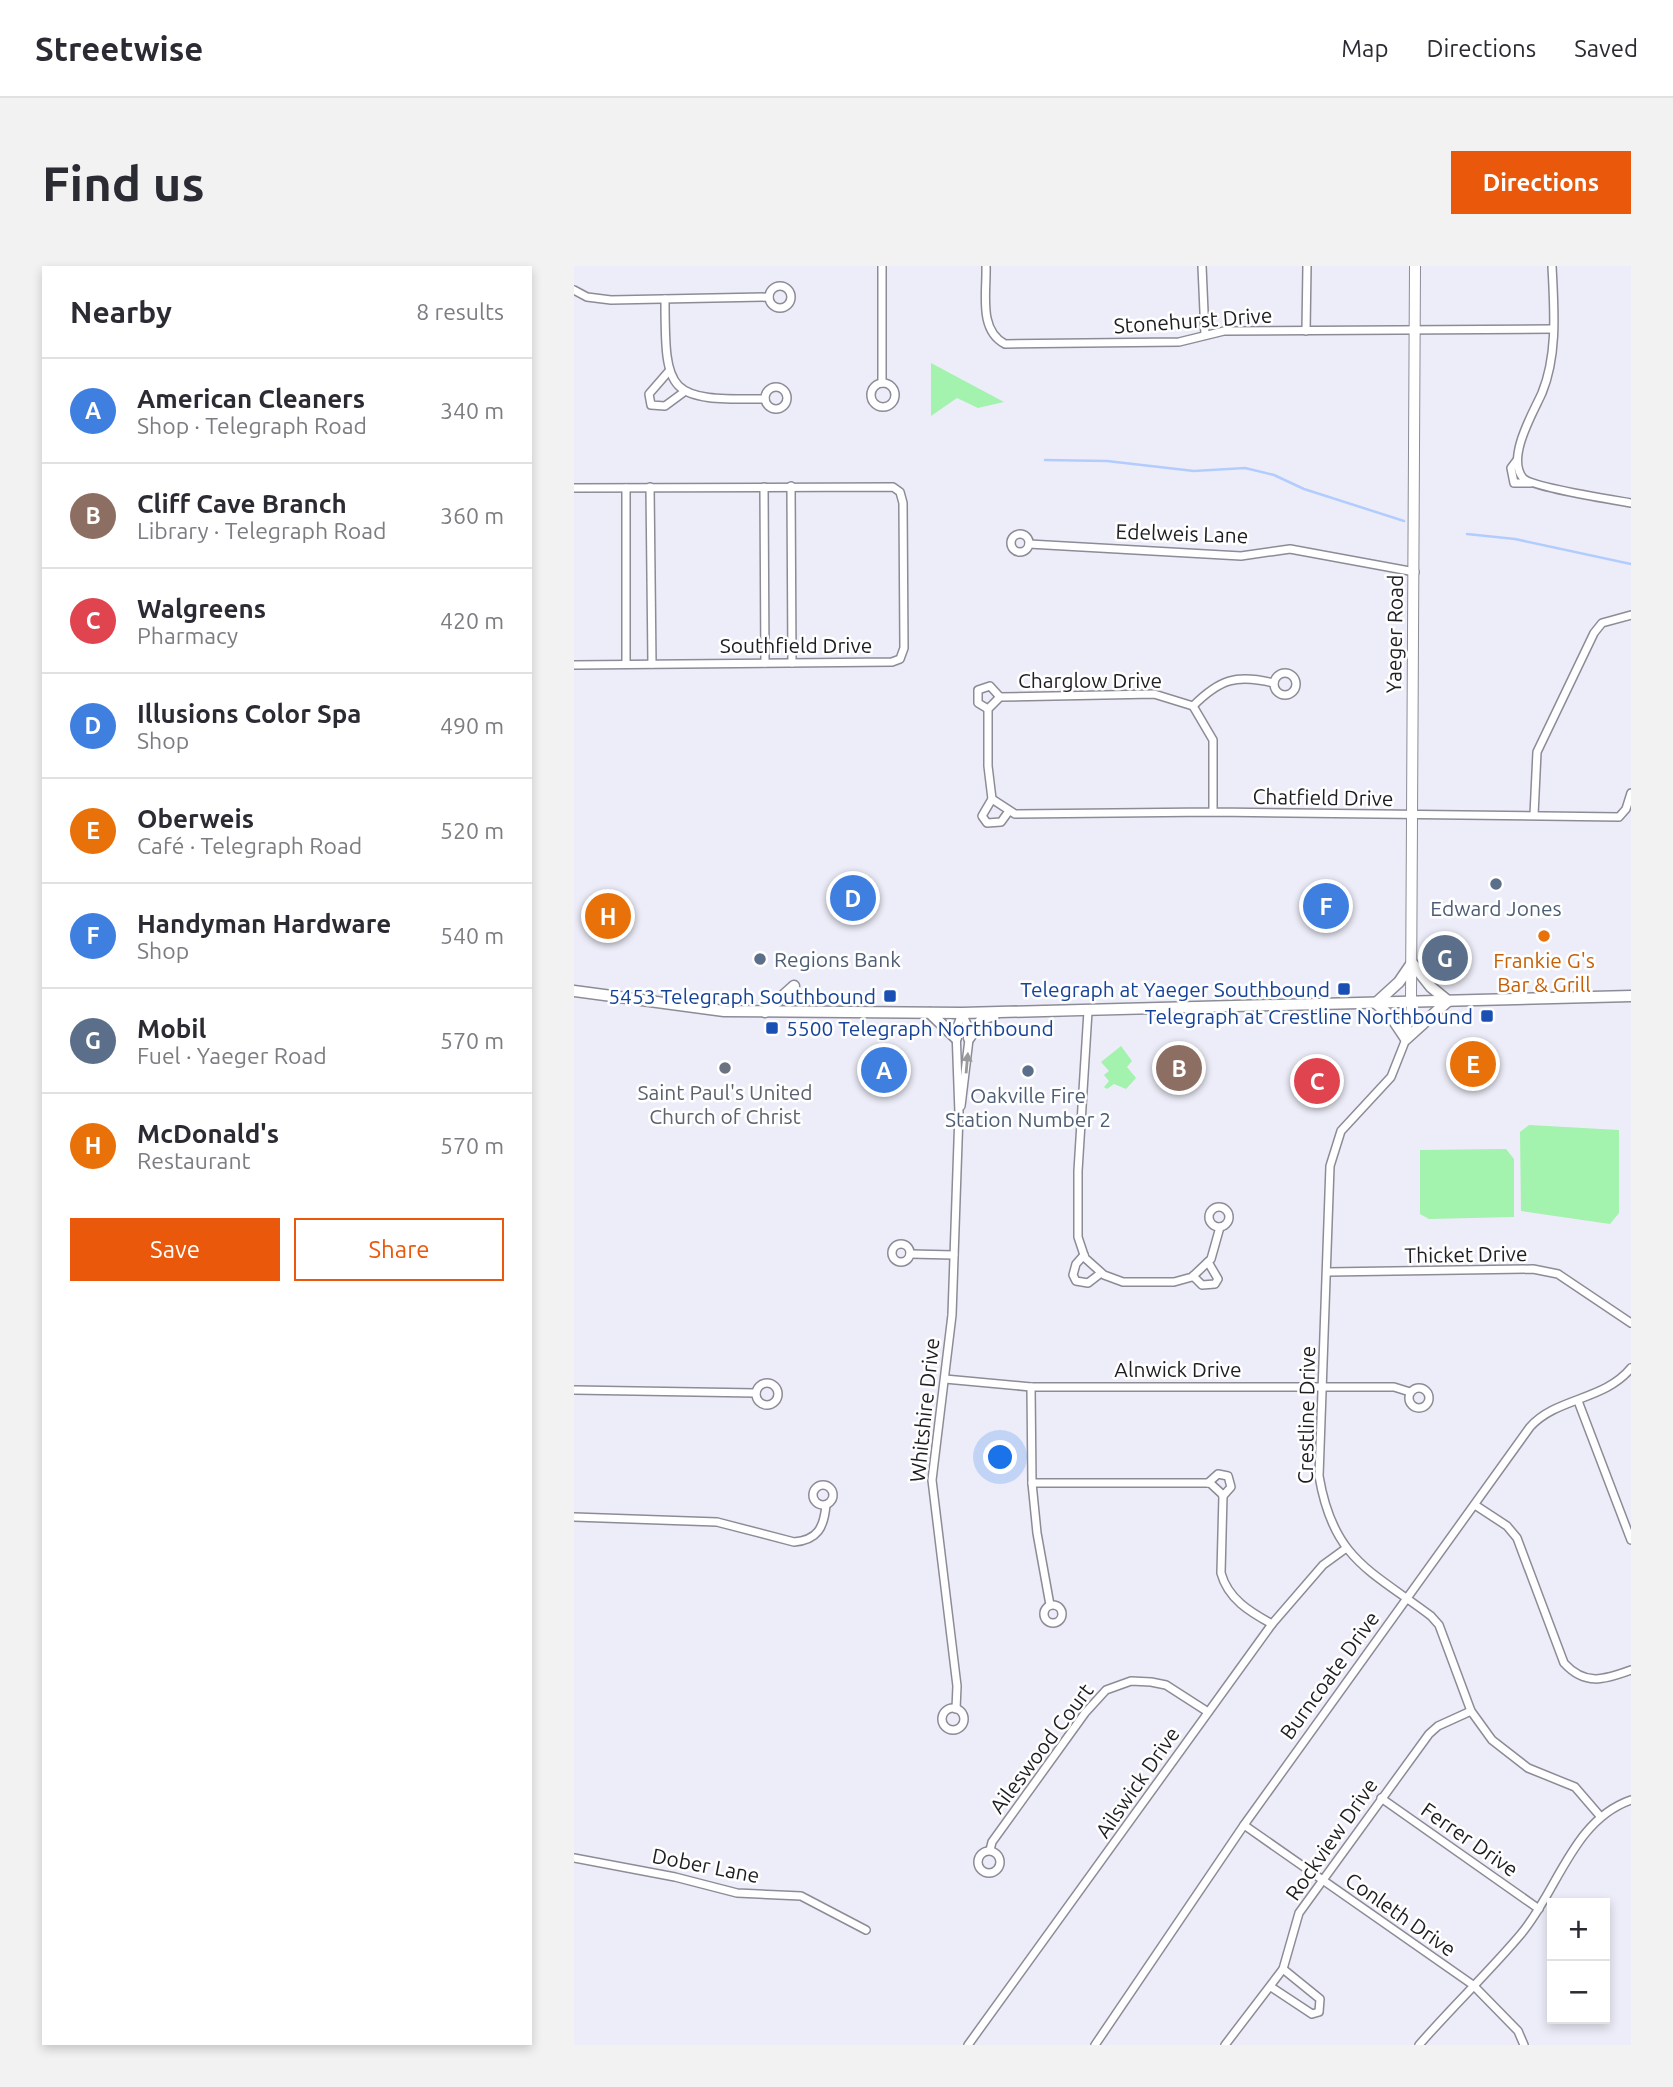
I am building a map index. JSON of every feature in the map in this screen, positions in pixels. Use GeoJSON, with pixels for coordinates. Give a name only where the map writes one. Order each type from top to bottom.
{"type":"FeatureCollection","features":[{"type":"Feature","properties":{"kind":"main road"},"geometry":{"type":"LineString","coordinates":[[1376,1003],[1399,982],[1412,963],[1431,987],[1448,1001]]}},
{"type":"Feature","properties":{"kind":"main road"},"geometry":{"type":"LineString","coordinates":[[765,1012],[794,986]]}},
{"type":"Feature","properties":{"kind":"main road"},"geometry":{"type":"LineString","coordinates":[[574,991],[676,1006],[765,1012],[930,1013],[1631,996]]}},
{"type":"Feature","properties":{"kind":"main road"},"geometry":{"type":"LineString","coordinates":[[1376,1003],[1392,1018],[1406,1039],[1448,1001]]}},
{"type":"Feature","properties":{"kind":"main road"},"geometry":{"type":"LineString","coordinates":[[930,1013],[956,1038]]}},
{"type":"Feature","properties":{"kind":"main road"},"geometry":{"type":"LineString","coordinates":[[969,1038],[982,1019],[998,1013]]}},
{"type":"Feature","properties":{"kind":"street"},"geometry":{"type":"LineString","coordinates":[[882,266],[882,383]]}},
{"type":"Feature","properties":{"kind":"street","name":"Stonehurst Drive"},"geometry":{"type":"LineString","coordinates":[[986,266],[988,327],[995,339],[1005,344],[1178,342],[1224,331],[1553,329]]}},
{"type":"Feature","properties":{"kind":"street"},"geometry":{"type":"LineString","coordinates":[[1202,266],[1205,335]]}},
{"type":"Feature","properties":{"kind":"street"},"geometry":{"type":"LineString","coordinates":[[1306,331],[1307,266]]}},
{"type":"Feature","properties":{"kind":"street","name":"Yaeger Road"},"geometry":{"type":"LineString","coordinates":[[1411,1002],[1415,266]]}},
{"type":"Feature","properties":{"kind":"street"},"geometry":{"type":"LineString","coordinates":[[1552,266],[1553,329],[1549,369],[1517,460],[1511,467],[1514,483],[1531,483],[1631,503]]}},
{"type":"Feature","properties":{"kind":"street"},"geometry":{"type":"LineString","coordinates":[[574,290],[587,297],[599,298],[769,297]]}},
{"type":"Feature","properties":{"kind":"street"},"geometry":{"type":"LineString","coordinates":[[665,299],[665,352],[669,371],[684,391],[698,398],[765,399]]}},
{"type":"Feature","properties":{"kind":"street"},"geometry":{"type":"LineString","coordinates":[[669,371],[649,394],[652,405],[665,406],[684,391]]}},
{"type":"Feature","properties":{"kind":"street"},"geometry":{"type":"LineString","coordinates":[[1517,460],[1520,475],[1531,483]]}},
{"type":"Feature","properties":{"kind":"street"},"geometry":{"type":"LineString","coordinates":[[792,486],[792,663]]}},
{"type":"Feature","properties":{"kind":"street"},"geometry":{"type":"LineString","coordinates":[[650,487],[652,664]]}},
{"type":"Feature","properties":{"kind":"street"},"geometry":{"type":"LineString","coordinates":[[764,487],[765,663]]}},
{"type":"Feature","properties":{"kind":"street","name":"Southfield Drive"},"geometry":{"type":"LineString","coordinates":[[574,488],[893,487],[900,492],[903,503],[904,648],[900,659],[892,662],[574,665]]}},
{"type":"Feature","properties":{"kind":"street"},"geometry":{"type":"LineString","coordinates":[[626,488],[626,664]]}},
{"type":"Feature","properties":{"kind":"street","name":"Edelweis Lane"},"geometry":{"type":"LineString","coordinates":[[1029,544],[1241,556],[1290,549],[1415,572]]}},
{"type":"Feature","properties":{"kind":"street"},"geometry":{"type":"LineString","coordinates":[[1534,816],[1537,752],[1598,627],[1613,618],[1631,615]]}},
{"type":"Feature","properties":{"kind":"street"},"geometry":{"type":"LineString","coordinates":[[1213,812],[1213,740],[1193,706],[1219,683],[1239,678],[1274,683]]}},
{"type":"Feature","properties":{"kind":"street","name":"Charglow Drive"},"geometry":{"type":"LineString","coordinates":[[988,709],[978,703],[978,690],[985,686],[994,687],[1000,697]]}},
{"type":"Feature","properties":{"kind":"street","name":"Charglow Drive"},"geometry":{"type":"LineString","coordinates":[[1009,811],[1001,822],[987,822],[982,816],[992,799],[988,766],[988,709],[1000,697],[1154,694],[1193,706]]}},
{"type":"Feature","properties":{"kind":"street","name":"Chatfield Drive"},"geometry":{"type":"LineString","coordinates":[[992,799],[1000,807],[1014,814],[1213,812],[1412,817],[1619,817],[1626,809],[1631,793]]}},
{"type":"Feature","properties":{"kind":"street","name":"Crestline Drive"},"geometry":{"type":"LineString","coordinates":[[1411,1002],[1406,1039],[1391,1077],[1353,1115],[1341,1131],[1333,1151],[1328,1201],[1328,1272],[1319,1476],[1330,1521],[1345,1549],[1363,1567],[1406,1597],[1439,1625],[1471,1711],[1492,1740],[1511,1758],[1576,1787],[1600,1816]]}},
{"type":"Feature","properties":{"kind":"street"},"geometry":{"type":"LineString","coordinates":[[1088,1011],[1078,1171],[1078,1237],[1084,1255],[1101,1273],[1123,1283],[1174,1282],[1193,1276],[1208,1262],[1220,1227]]}},
{"type":"Feature","properties":{"kind":"street","name":"Whitshire Drive"},"geometry":{"type":"LineString","coordinates":[[959,1113],[970,1031],[962,1013]]}},
{"type":"Feature","properties":{"kind":"street","name":"Whitshire Drive"},"geometry":{"type":"LineString","coordinates":[[956,1709],[957,1686],[932,1480],[945,1379],[954,1255],[959,1113],[956,1038],[962,1013]]}},
{"type":"Feature","properties":{"kind":"street"},"geometry":{"type":"LineString","coordinates":[[911,1254],[954,1255]]}},
{"type":"Feature","properties":{"kind":"street"},"geometry":{"type":"LineString","coordinates":[[1084,1255],[1076,1264],[1073,1275],[1076,1281],[1088,1283],[1101,1273]]}},
{"type":"Feature","properties":{"kind":"street"},"geometry":{"type":"LineString","coordinates":[[1193,1276],[1202,1285],[1215,1284],[1219,1279],[1217,1272],[1208,1262]]}},
{"type":"Feature","properties":{"kind":"street","name":"Thicket Drive"},"geometry":{"type":"LineString","coordinates":[[1328,1272],[1532,1269],[1565,1278],[1631,1323]]}},
{"type":"Feature","properties":{"kind":"street","name":"Burncoate Drive"},"geometry":{"type":"LineString","coordinates":[[1095,2045],[1244,1825],[1537,1419],[1607,1389],[1631,1368]]}},
{"type":"Feature","properties":{"kind":"street","name":"Alnwick Drive"},"geometry":{"type":"LineString","coordinates":[[945,1379],[1031,1387],[1394,1387],[1410,1392]]}},
{"type":"Feature","properties":{"kind":"street"},"geometry":{"type":"LineString","coordinates":[[1031,1387],[1032,1482],[1037,1533],[1050,1605]]}},
{"type":"Feature","properties":{"kind":"street"},"geometry":{"type":"LineString","coordinates":[[574,1390],[756,1393]]}},
{"type":"Feature","properties":{"kind":"street"},"geometry":{"type":"LineString","coordinates":[[1577,1401],[1631,1540]]}},
{"type":"Feature","properties":{"kind":"street"},"geometry":{"type":"LineString","coordinates":[[1032,1482],[1208,1482],[1218,1474],[1228,1476],[1231,1487],[1223,1496],[1221,1573],[1224,1584],[1248,1611],[1272,1624]]}},
{"type":"Feature","properties":{"kind":"street"},"geometry":{"type":"LineString","coordinates":[[1208,1482],[1223,1496]]}},
{"type":"Feature","properties":{"kind":"street"},"geometry":{"type":"LineString","coordinates":[[574,1517],[717,1522],[794,1542],[816,1535],[823,1527],[826,1505]]}},
{"type":"Feature","properties":{"kind":"street"},"geometry":{"type":"LineString","coordinates":[[1475,1505],[1507,1526],[1517,1538],[1564,1662],[1573,1672],[1583,1679],[1596,1681],[1631,1670]]}},
{"type":"Feature","properties":{"kind":"street","name":"Ailswick Drive"},"geometry":{"type":"LineString","coordinates":[[968,2045],[1272,1624],[1323,1565],[1345,1549]]}},
{"type":"Feature","properties":{"kind":"street","name":"Aileswood Court"},"geometry":{"type":"LineString","coordinates":[[990,1850],[992,1842],[1084,1713],[1106,1689],[1131,1681],[1166,1685],[1208,1712]]}},
{"type":"Feature","properties":{"kind":"street","name":"Rockview Drive"},"geometry":{"type":"LineString","coordinates":[[1225,2045],[1283,1969],[1299,1913],[1381,1798],[1429,1734],[1438,1726],[1471,1711]]}},
{"type":"Feature","properties":{"kind":"street","name":"Ferrer Drive"},"geometry":{"type":"LineString","coordinates":[[1381,1798],[1539,1909]]}},
{"type":"Feature","properties":{"kind":"street"},"geometry":{"type":"LineString","coordinates":[[1419,2045],[1522,1933],[1584,1833],[1600,1816],[1631,1800]]}},
{"type":"Feature","properties":{"kind":"street","name":"Conleth Drive"},"geometry":{"type":"LineString","coordinates":[[1244,1825],[1473,1985],[1518,2031],[1524,2045]]}},
{"type":"Feature","properties":{"kind":"street","name":"Dober Lane"},"geometry":{"type":"LineString","coordinates":[[574,1858],[675,1877],[737,1893],[801,1896],[866,1930]]}},
{"type":"Feature","properties":{"kind":"street"},"geometry":{"type":"LineString","coordinates":[[1271,1987],[1312,2014],[1319,2012],[1320,1999],[1283,1969]]}},
{"type":"Feature","properties":{"kind":"green space"},"geometry":{"type":"Polygon","coordinates":[[[931,363],[1004,402],[978,408],[957,398],[931,416],[931,363]]]}},
{"type":"Feature","properties":{"kind":"green space"},"geometry":{"type":"Polygon","coordinates":[[[1121,1046],[1132,1061],[1127,1067],[1136,1078],[1126,1089],[1114,1084],[1107,1089],[1104,1087],[1109,1081],[1104,1075],[1109,1071],[1101,1062],[1121,1046]]]}},
{"type":"Feature","properties":{"kind":"green space"},"geometry":{"type":"Polygon","coordinates":[[[1529,1125],[1619,1130],[1619,1213],[1610,1224],[1521,1211],[1520,1132],[1529,1125]]]}},
{"type":"Feature","properties":{"kind":"green space"},"geometry":{"type":"Polygon","coordinates":[[[1506,1149],[1514,1159],[1514,1217],[1429,1219],[1420,1214],[1420,1150],[1506,1149]]]}},
{"type":"Feature","properties":{"kind":"waterway"},"geometry":{"type":"LineString","coordinates":[[1045,460],[1107,461],[1194,471],[1245,468],[1274,475],[1304,489],[1404,521]]}},
{"type":"Feature","properties":{"kind":"waterway"},"geometry":{"type":"LineString","coordinates":[[1467,534],[1515,539],[1631,564]]}},
{"type":"Feature","properties":{"kind":"place","name":"Edward Jones"},"geometry":{"type":"Point","coordinates":[1496,884]}},
{"type":"Feature","properties":{"kind":"place","name":"Illusions Color Spa"},"geometry":{"type":"Point","coordinates":[853,898]}},
{"type":"Feature","properties":{"kind":"place","name":"Handyman Hardware"},"geometry":{"type":"Point","coordinates":[1326,906]}},
{"type":"Feature","properties":{"kind":"place","name":"McDonald's"},"geometry":{"type":"Point","coordinates":[608,916]}},
{"type":"Feature","properties":{"kind":"place","name":"Frankie G's Bar & Grill"},"geometry":{"type":"Point","coordinates":[1544,936]}},
{"type":"Feature","properties":{"kind":"place","name":"Mobil"},"geometry":{"type":"Point","coordinates":[1445,958]}},
{"type":"Feature","properties":{"kind":"place","name":"Regions Bank"},"geometry":{"type":"Point","coordinates":[760,959]}},
{"type":"Feature","properties":{"kind":"place","name":"Telegraph at Yaeger Southbound"},"geometry":{"type":"Point","coordinates":[1344,989]}},
{"type":"Feature","properties":{"kind":"place","name":"5453 Telegraph Southbound"},"geometry":{"type":"Point","coordinates":[890,996]}},
{"type":"Feature","properties":{"kind":"place","name":"Telegraph at Crestline Northbound"},"geometry":{"type":"Point","coordinates":[1487,1016]}},
{"type":"Feature","properties":{"kind":"place","name":"5500 Telegraph Northbound"},"geometry":{"type":"Point","coordinates":[772,1028]}},
{"type":"Feature","properties":{"kind":"place","name":"Oberweis"},"geometry":{"type":"Point","coordinates":[1473,1064]}},
{"type":"Feature","properties":{"kind":"place","name":"Saint Paul's United Church of Christ"},"geometry":{"type":"Point","coordinates":[725,1068]}},
{"type":"Feature","properties":{"kind":"place","name":"Cliff Cave Branch"},"geometry":{"type":"Point","coordinates":[1179,1068]}},
{"type":"Feature","properties":{"kind":"place","name":"American Cleaners"},"geometry":{"type":"Point","coordinates":[884,1070]}},
{"type":"Feature","properties":{"kind":"place","name":"Oakville Fire Station Number 2"},"geometry":{"type":"Point","coordinates":[1028,1071]}},
{"type":"Feature","properties":{"kind":"place","name":"Walgreens"},"geometry":{"type":"Point","coordinates":[1317,1081]}}]}
